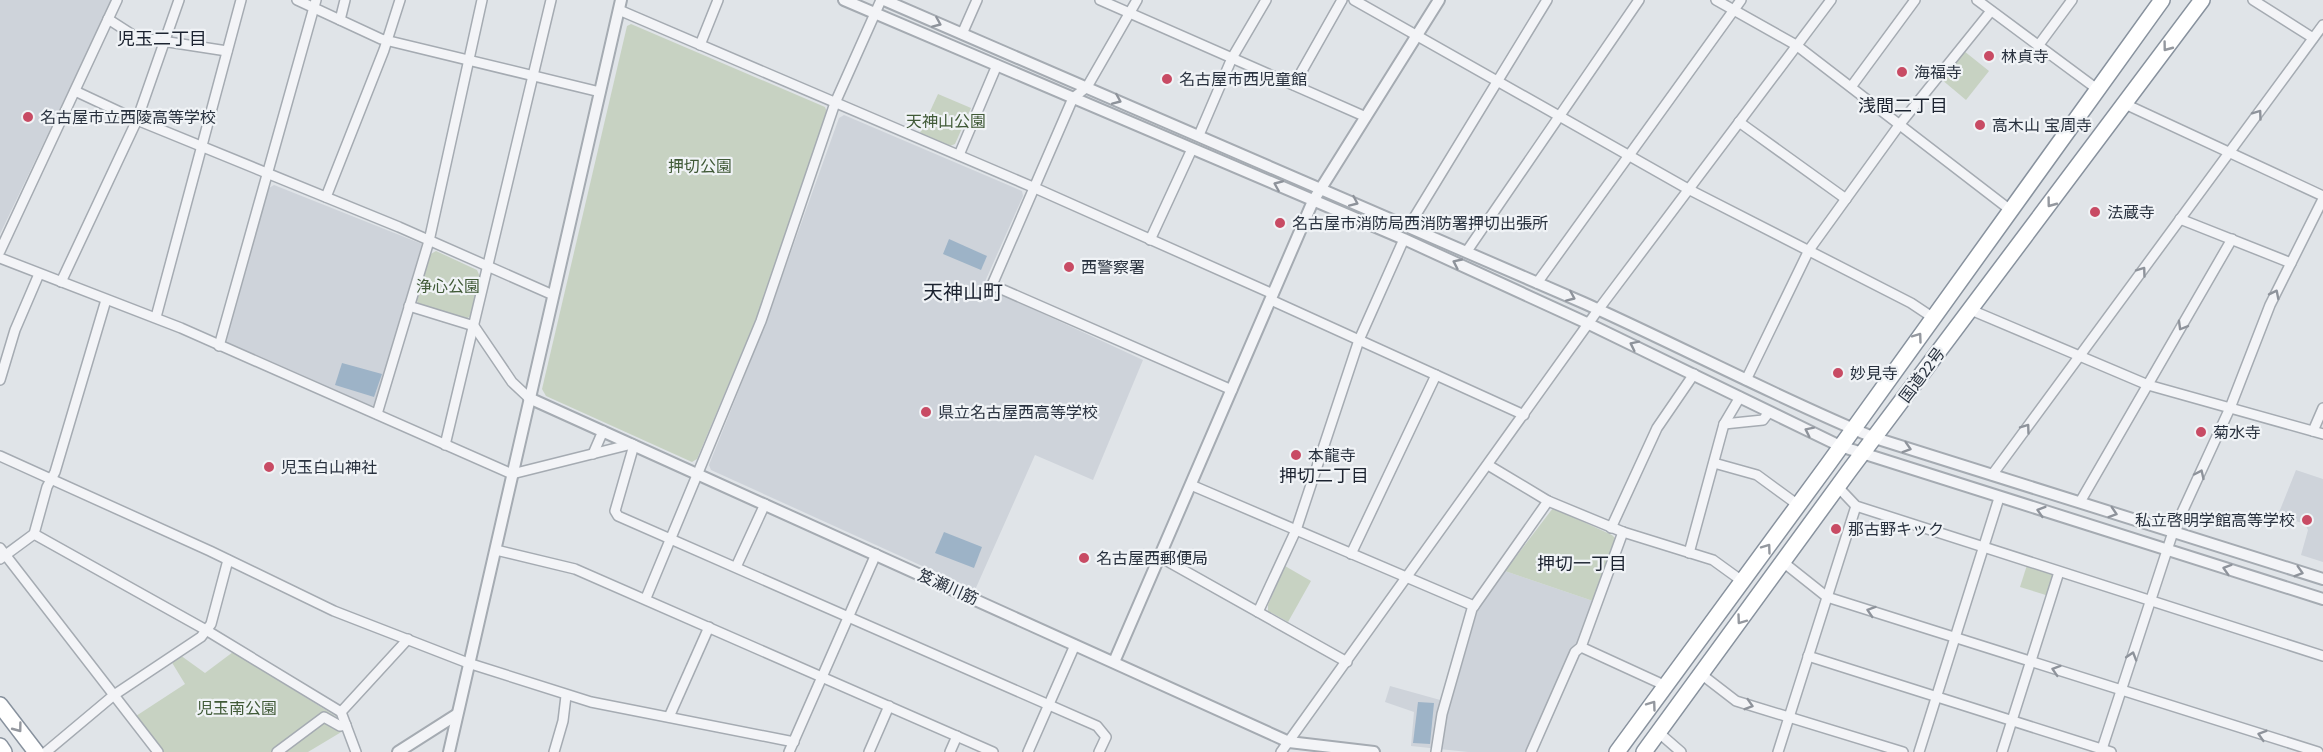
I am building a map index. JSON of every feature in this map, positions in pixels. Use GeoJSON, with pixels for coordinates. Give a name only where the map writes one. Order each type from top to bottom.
{"type":"FeatureCollection","features":[{"type":"Feature","properties":{"kind":"highway","name":"国道22号"},"geometry":{"type":"LineString","coordinates":[[1617,752],[2162,0]]}},
{"type":"Feature","properties":{"kind":"highway","name":"国道22号"},"geometry":{"type":"LineString","coordinates":[[1644,752],[1838,487],[2202,0]]}},
{"type":"Feature","properties":{"kind":"highway"},"geometry":{"type":"LineString","coordinates":[[0,705],[36,752]]}},
{"type":"Feature","properties":{"kind":"highway"},"geometry":{"type":"LineString","coordinates":[[0,746],[4,752]]}},
{"type":"Feature","properties":{"kind":"street"},"geometry":{"type":"LineString","coordinates":[[0,251],[117,0]]}},
{"type":"Feature","properties":{"kind":"street"},"geometry":{"type":"LineString","coordinates":[[61,282],[137,120],[179,0]]}},
{"type":"Feature","properties":{"kind":"street"},"geometry":{"type":"LineString","coordinates":[[156,317],[241,0]]}},
{"type":"Feature","properties":{"kind":"street"},"geometry":{"type":"LineString","coordinates":[[297,0],[315,4],[340,20],[388,40],[600,92]]}},
{"type":"Feature","properties":{"kind":"street"},"geometry":{"type":"LineString","coordinates":[[340,20],[345,0]]}},
{"type":"Feature","properties":{"kind":"street"},"geometry":{"type":"LineString","coordinates":[[326,197],[388,40],[400,0]]}},
{"type":"Feature","properties":{"kind":"street"},"geometry":{"type":"LineString","coordinates":[[377,414],[429,241],[482,0]]}},
{"type":"Feature","properties":{"kind":"street"},"geometry":{"type":"LineString","coordinates":[[445,445],[551,0]]}},
{"type":"Feature","properties":{"kind":"street"},"geometry":{"type":"LineString","coordinates":[[700,45],[718,0]]}},
{"type":"Feature","properties":{"kind":"street"},"geometry":{"type":"LineString","coordinates":[[844,0],[1404,239],[1589,324],[1840,446],[2323,599]]}},
{"type":"Feature","properties":{"kind":"street"},"geometry":{"type":"LineString","coordinates":[[646,598],[761,321],[835,103],[874,13],[882,0],[1467,251],[1852,429],[2323,579]]}},
{"type":"Feature","properties":{"kind":"street"},"geometry":{"type":"LineString","coordinates":[[962,34],[977,0]]}},
{"type":"Feature","properties":{"kind":"street"},"geometry":{"type":"LineString","coordinates":[[1100,0],[1366,117]]}},
{"type":"Feature","properties":{"kind":"street"},"geometry":{"type":"LineString","coordinates":[[1137,0],[1087,87],[1073,98],[992,285],[1232,390]]}},
{"type":"Feature","properties":{"kind":"street"},"geometry":{"type":"LineString","coordinates":[[1199,135],[1232,58],[1266,0]]}},
{"type":"Feature","properties":{"kind":"street"},"geometry":{"type":"LineString","coordinates":[[1294,85],[1342,0]]}},
{"type":"Feature","properties":{"kind":"street"},"geometry":{"type":"LineString","coordinates":[[1354,0],[1688,189],[1911,303],[1932,317]]}},
{"type":"Feature","properties":{"kind":"street"},"geometry":{"type":"LineString","coordinates":[[1114,662],[1313,201],[1438,0]]}},
{"type":"Feature","properties":{"kind":"street"},"geometry":{"type":"LineString","coordinates":[[1409,226],[1547,0]]}},
{"type":"Feature","properties":{"kind":"street"},"geometry":{"type":"LineString","coordinates":[[1467,251],[1639,0]]}},
{"type":"Feature","properties":{"kind":"street"},"geometry":{"type":"LineString","coordinates":[[1716,0],[1796,45],[2009,209]]}},
{"type":"Feature","properties":{"kind":"street"},"geometry":{"type":"LineString","coordinates":[[1537,283],[1741,0]]}},
{"type":"Feature","properties":{"kind":"street"},"geometry":{"type":"LineString","coordinates":[[1281,752],[1598,310],[1831,0]]}},
{"type":"Feature","properties":{"kind":"street"},"geometry":{"type":"LineString","coordinates":[[1851,87],[1915,0]]}},
{"type":"Feature","properties":{"kind":"street"},"geometry":{"type":"LineString","coordinates":[[1977,0],[2097,88]]}},
{"type":"Feature","properties":{"kind":"street"},"geometry":{"type":"LineString","coordinates":[[2038,46],[2072,0]]}},
{"type":"Feature","properties":{"kind":"street"},"geometry":{"type":"LineString","coordinates":[[2253,0],[2313,38]]}},
{"type":"Feature","properties":{"kind":"street"},"geometry":{"type":"LineString","coordinates":[[219,346],[315,4]]}},
{"type":"Feature","properties":{"kind":"street"},"geometry":{"type":"LineString","coordinates":[[448,752],[620,5],[700,45],[959,155],[1150,240],[1359,340],[1524,415]]}},
{"type":"Feature","properties":{"kind":"street"},"geometry":{"type":"LineString","coordinates":[[1746,380],[1809,250],[1900,124],[1991,11]]}},
{"type":"Feature","properties":{"kind":"street"},"geometry":{"type":"LineString","coordinates":[[108,19],[136,37],[227,51]]}},
{"type":"Feature","properties":{"kind":"street"},"geometry":{"type":"LineString","coordinates":[[1992,475],[2323,25]]}},
{"type":"Feature","properties":{"kind":"street"},"geometry":{"type":"LineString","coordinates":[[959,155],[997,65]]}},
{"type":"Feature","properties":{"kind":"street"},"geometry":{"type":"LineString","coordinates":[[75,91],[137,120],[326,197],[553,294]]}},
{"type":"Feature","properties":{"kind":"street"},"geometry":{"type":"LineString","coordinates":[[1808,657],[2105,751],[2121,691],[2166,549],[2230,408],[2270,305],[2323,198],[2125,104]]}},
{"type":"Feature","properties":{"kind":"street"},"geometry":{"type":"LineString","coordinates":[[1739,122],[1846,199]]}},
{"type":"Feature","properties":{"kind":"street"},"geometry":{"type":"LineString","coordinates":[[1150,240],[1192,149]]}},
{"type":"Feature","properties":{"kind":"street"},"geometry":{"type":"LineString","coordinates":[[2181,219],[2291,263]]}},
{"type":"Feature","properties":{"kind":"street"},"geometry":{"type":"LineString","coordinates":[[1258,612],[1296,530],[1359,340],[1404,239]]}},
{"type":"Feature","properties":{"kind":"street"},"geometry":{"type":"LineString","coordinates":[[2080,502],[2232,239]]}},
{"type":"Feature","properties":{"kind":"street"},"geometry":{"type":"LineString","coordinates":[[0,258],[156,317],[512,474],[633,445],[615,511],[618,516],[1097,726],[1106,737],[1099,752]]}},
{"type":"Feature","properties":{"kind":"street"},"geometry":{"type":"LineString","coordinates":[[0,380],[15,330],[39,274]]}},
{"type":"Feature","properties":{"kind":"street"},"geometry":{"type":"LineString","coordinates":[[106,300],[34,534],[2,554],[158,752]]}},
{"type":"Feature","properties":{"kind":"street"},"geometry":{"type":"LineString","coordinates":[[409,306],[474,326],[512,382],[529,398]]}},
{"type":"Feature","properties":{"kind":"street"},"geometry":{"type":"LineString","coordinates":[[1971,310],[2148,385],[2323,434]]}},
{"type":"Feature","properties":{"kind":"street"},"geometry":{"type":"LineString","coordinates":[[1611,528],[1657,428],[1694,374]]}},
{"type":"Feature","properties":{"kind":"street"},"geometry":{"type":"LineString","coordinates":[[1351,554],[1436,375]]}},
{"type":"Feature","properties":{"kind":"street"},"geometry":{"type":"LineString","coordinates":[[1689,553],[1724,424],[1740,397]]}},
{"type":"Feature","properties":{"kind":"street","name":"笈瀬川筋"},"geometry":{"type":"LineString","coordinates":[[529,398],[1289,742],[1374,752]]}},
{"type":"Feature","properties":{"kind":"street"},"geometry":{"type":"LineString","coordinates":[[2313,431],[2323,408]]}},
{"type":"Feature","properties":{"kind":"street"},"geometry":{"type":"LineString","coordinates":[[1724,424],[1763,420],[1769,412]]}},
{"type":"Feature","properties":{"kind":"street"},"geometry":{"type":"LineString","coordinates":[[593,454],[603,431]]}},
{"type":"Feature","properties":{"kind":"street"},"geometry":{"type":"LineString","coordinates":[[0,456],[334,611],[468,663],[566,696],[794,742]]}},
{"type":"Feature","properties":{"kind":"street"},"geometry":{"type":"LineString","coordinates":[[1714,463],[1757,475],[1798,505]]}},
{"type":"Feature","properties":{"kind":"street"},"geometry":{"type":"LineString","coordinates":[[1488,465],[1548,501],[1611,528],[1713,560],[1742,581]]}},
{"type":"Feature","properties":{"kind":"street"},"geometry":{"type":"LineString","coordinates":[[1191,485],[1474,606]]}},
{"type":"Feature","properties":{"kind":"street"},"geometry":{"type":"LineString","coordinates":[[1838,487],[1856,506],[2323,656]]}},
{"type":"Feature","properties":{"kind":"street"},"geometry":{"type":"LineString","coordinates":[[1919,752],[1999,498]]}},
{"type":"Feature","properties":{"kind":"street"},"geometry":{"type":"LineString","coordinates":[[1436,752],[1442,714],[1474,606],[1548,501]]}},
{"type":"Feature","properties":{"kind":"street"},"geometry":{"type":"LineString","coordinates":[[736,567],[765,504]]}},
{"type":"Feature","properties":{"kind":"street"},"geometry":{"type":"LineString","coordinates":[[1778,752],[1856,506]]}},
{"type":"Feature","properties":{"kind":"street"},"geometry":{"type":"LineString","coordinates":[[1531,752],[1575,652],[1581,647],[1623,532]]}},
{"type":"Feature","properties":{"kind":"street"},"geometry":{"type":"LineString","coordinates":[[34,534],[206,630],[341,712],[356,752]]}},
{"type":"Feature","properties":{"kind":"street"},"geometry":{"type":"LineString","coordinates":[[496,550],[575,569],[646,598],[993,752]]}},
{"type":"Feature","properties":{"kind":"street"},"geometry":{"type":"LineString","coordinates":[[789,752],[876,554]]}},
{"type":"Feature","properties":{"kind":"street"},"geometry":{"type":"LineString","coordinates":[[1160,557],[1347,662]]}},
{"type":"Feature","properties":{"kind":"street"},"geometry":{"type":"LineString","coordinates":[[46,752],[114,695],[201,637],[211,624],[228,560]]}},
{"type":"Feature","properties":{"kind":"street"},"geometry":{"type":"LineString","coordinates":[[1783,562],[1827,597],[2318,752]]}},
{"type":"Feature","properties":{"kind":"street"},"geometry":{"type":"LineString","coordinates":[[2002,752],[2059,572]]}},
{"type":"Feature","properties":{"kind":"street"},"geometry":{"type":"LineString","coordinates":[[669,717],[709,627]]}},
{"type":"Feature","properties":{"kind":"street"},"geometry":{"type":"LineString","coordinates":[[341,712],[408,639]]}},
{"type":"Feature","properties":{"kind":"street"},"geometry":{"type":"LineString","coordinates":[[1028,752],[1075,645]]}},
{"type":"Feature","properties":{"kind":"street"},"geometry":{"type":"LineString","coordinates":[[1581,647],[1666,686]]}},
{"type":"Feature","properties":{"kind":"street"},"geometry":{"type":"LineString","coordinates":[[1701,674],[1736,701],[1903,752]]}},
{"type":"Feature","properties":{"kind":"street"},"geometry":{"type":"LineString","coordinates":[[554,752],[563,721],[566,696]]}},
{"type":"Feature","properties":{"kind":"street"},"geometry":{"type":"LineString","coordinates":[[868,752],[889,706]]}},
{"type":"Feature","properties":{"kind":"street"},"geometry":{"type":"LineString","coordinates":[[398,752],[456,715]]}},
{"type":"Feature","properties":{"kind":"street"},"geometry":{"type":"LineString","coordinates":[[277,752],[324,717],[340,726],[346,725]]}},
{"type":"Feature","properties":{"kind":"street"},"geometry":{"type":"LineString","coordinates":[[1658,732],[1681,752]]}},
{"type":"Feature","properties":{"kind":"street"},"geometry":{"type":"LineString","coordinates":[[950,752],[957,736]]}},
{"type":"Feature","properties":{"kind":"shaded area","name":"名古屋市立西陵高等学校"},"geometry":{"type":"Polygon","coordinates":[[[0,0],[112,0],[0,234],[0,0]]]}},
{"type":"Feature","properties":{"kind":"shaded area","name":"県立名古屋西高等学校"},"geometry":{"type":"Polygon","coordinates":[[[844,115],[1022,191],[1023,196],[983,286],[1143,360],[1093,480],[1035,455],[975,590],[711,470],[709,465],[763,330],[839,118],[844,115]]]}},
{"type":"Feature","properties":{"kind":"shaded area"},"geometry":{"type":"Polygon","coordinates":[[[274,185],[422,244],[377,405],[371,406],[227,343],[225,337],[269,188],[274,185]]]}},
{"type":"Feature","properties":{"kind":"shaded area","name":"私立啓明学館高等学校"},"geometry":{"type":"Polygon","coordinates":[[[2296,470],[2323,479],[2323,562],[2301,555],[2308,530],[2305,524],[2278,515],[2296,470]]]}},
{"type":"Feature","properties":{"kind":"shaded area"},"geometry":{"type":"Polygon","coordinates":[[[1505,571],[1593,601],[1580,637],[1526,752],[1468,752],[1411,746],[1414,712],[1385,702],[1390,686],[1451,703],[1478,609],[1505,571]]]}},
{"type":"Feature","properties":{"kind":"green space","name":"押切公園"},"geometry":{"type":"Polygon","coordinates":[[[631,24],[825,107],[827,112],[756,319],[697,459],[692,462],[546,396],[542,389],[627,26],[631,24]]]}},
{"type":"Feature","properties":{"kind":"green space"},"geometry":{"type":"Polygon","coordinates":[[[1964,51],[1989,71],[1966,100],[1941,79],[1964,51]]]}},
{"type":"Feature","properties":{"kind":"green space","name":"天神山公園"},"geometry":{"type":"Polygon","coordinates":[[[938,94],[971,108],[955,144],[950,146],[920,133],[938,94]]]}},
{"type":"Feature","properties":{"kind":"green space","name":"浄心公園"},"geometry":{"type":"Polygon","coordinates":[[[436,251],[477,270],[481,279],[472,315],[466,319],[419,305],[416,299],[429,255],[436,251]]]}},
{"type":"Feature","properties":{"kind":"green space"},"geometry":{"type":"Polygon","coordinates":[[[1553,508],[1612,535],[1616,539],[1593,601],[1505,571],[1553,508]]]}},
{"type":"Feature","properties":{"kind":"green space"},"geometry":{"type":"Polygon","coordinates":[[[2027,565],[2053,573],[2055,577],[2049,596],[2020,587],[2027,565]]]}},
{"type":"Feature","properties":{"kind":"green space"},"geometry":{"type":"Polygon","coordinates":[[[1285,566],[1311,581],[1288,622],[1268,611],[1268,605],[1285,566]]]}},
{"type":"Feature","properties":{"kind":"green space","name":"児玉南公園"},"geometry":{"type":"Polygon","coordinates":[[[233,652],[337,717],[343,731],[308,752],[163,752],[136,716],[185,684],[171,661],[180,655],[205,673],[233,652]]]}},
{"type":"Feature","properties":{"kind":"water"},"geometry":{"type":"Polygon","coordinates":[[[949,239],[987,256],[981,270],[943,254],[949,239]]]}},
{"type":"Feature","properties":{"kind":"water"},"geometry":{"type":"Polygon","coordinates":[[[342,363],[382,374],[374,397],[335,385],[342,363]]]}},
{"type":"Feature","properties":{"kind":"water"},"geometry":{"type":"Polygon","coordinates":[[[944,532],[982,547],[974,568],[935,553],[944,532]]]}},
{"type":"Feature","properties":{"kind":"water"},"geometry":{"type":"Polygon","coordinates":[[[1418,702],[1434,703],[1430,744],[1413,743],[1418,702]]]}},
{"type":"Feature","properties":{"kind":"place","name":"林貞寺"},"geometry":{"type":"Point","coordinates":[1989,56]}},
{"type":"Feature","properties":{"kind":"place","name":"海福寺"},"geometry":{"type":"Point","coordinates":[1902,72]}},
{"type":"Feature","properties":{"kind":"place","name":"名古屋市西児童館"},"geometry":{"type":"Point","coordinates":[1167,79]}},
{"type":"Feature","properties":{"kind":"place","name":"名古屋市立西陵高等学校"},"geometry":{"type":"Point","coordinates":[28,117]}},
{"type":"Feature","properties":{"kind":"place","name":"高木山 宝周寺"},"geometry":{"type":"Point","coordinates":[1980,125]}},
{"type":"Feature","properties":{"kind":"place","name":"法蔵寺"},"geometry":{"type":"Point","coordinates":[2095,212]}},
{"type":"Feature","properties":{"kind":"place","name":"名古屋市消防局西消防署押切出張所"},"geometry":{"type":"Point","coordinates":[1280,223]}},
{"type":"Feature","properties":{"kind":"place","name":"西警察署"},"geometry":{"type":"Point","coordinates":[1069,267]}},
{"type":"Feature","properties":{"kind":"place","name":"妙見寺"},"geometry":{"type":"Point","coordinates":[1838,373]}},
{"type":"Feature","properties":{"kind":"place","name":"県立名古屋西高等学校"},"geometry":{"type":"Point","coordinates":[926,412]}},
{"type":"Feature","properties":{"kind":"place","name":"菊水寺"},"geometry":{"type":"Point","coordinates":[2201,432]}},
{"type":"Feature","properties":{"kind":"place","name":"本龍寺"},"geometry":{"type":"Point","coordinates":[1296,455]}},
{"type":"Feature","properties":{"kind":"place","name":"児玉白山神社"},"geometry":{"type":"Point","coordinates":[269,467]}},
{"type":"Feature","properties":{"kind":"place","name":"私立啓明学館高等学校"},"geometry":{"type":"Point","coordinates":[2307,520]}},
{"type":"Feature","properties":{"kind":"place","name":"那古野キック"},"geometry":{"type":"Point","coordinates":[1836,529]}},
{"type":"Feature","properties":{"kind":"place","name":"名古屋西郵便局"},"geometry":{"type":"Point","coordinates":[1084,558]}},
{"type":"Feature","properties":{"kind":"district","name":"児玉二丁目"},"geometry":{"type":"Point","coordinates":[162,39]}},
{"type":"Feature","properties":{"kind":"district","name":"浅間二丁目"},"geometry":{"type":"Point","coordinates":[1903,106]}},
{"type":"Feature","properties":{"kind":"district","name":"天神山町"},"geometry":{"type":"Point","coordinates":[963,292]}},
{"type":"Feature","properties":{"kind":"district","name":"押切二丁目"},"geometry":{"type":"Point","coordinates":[1324,476]}},
{"type":"Feature","properties":{"kind":"district","name":"押切一丁目"},"geometry":{"type":"Point","coordinates":[1582,564]}}]}
